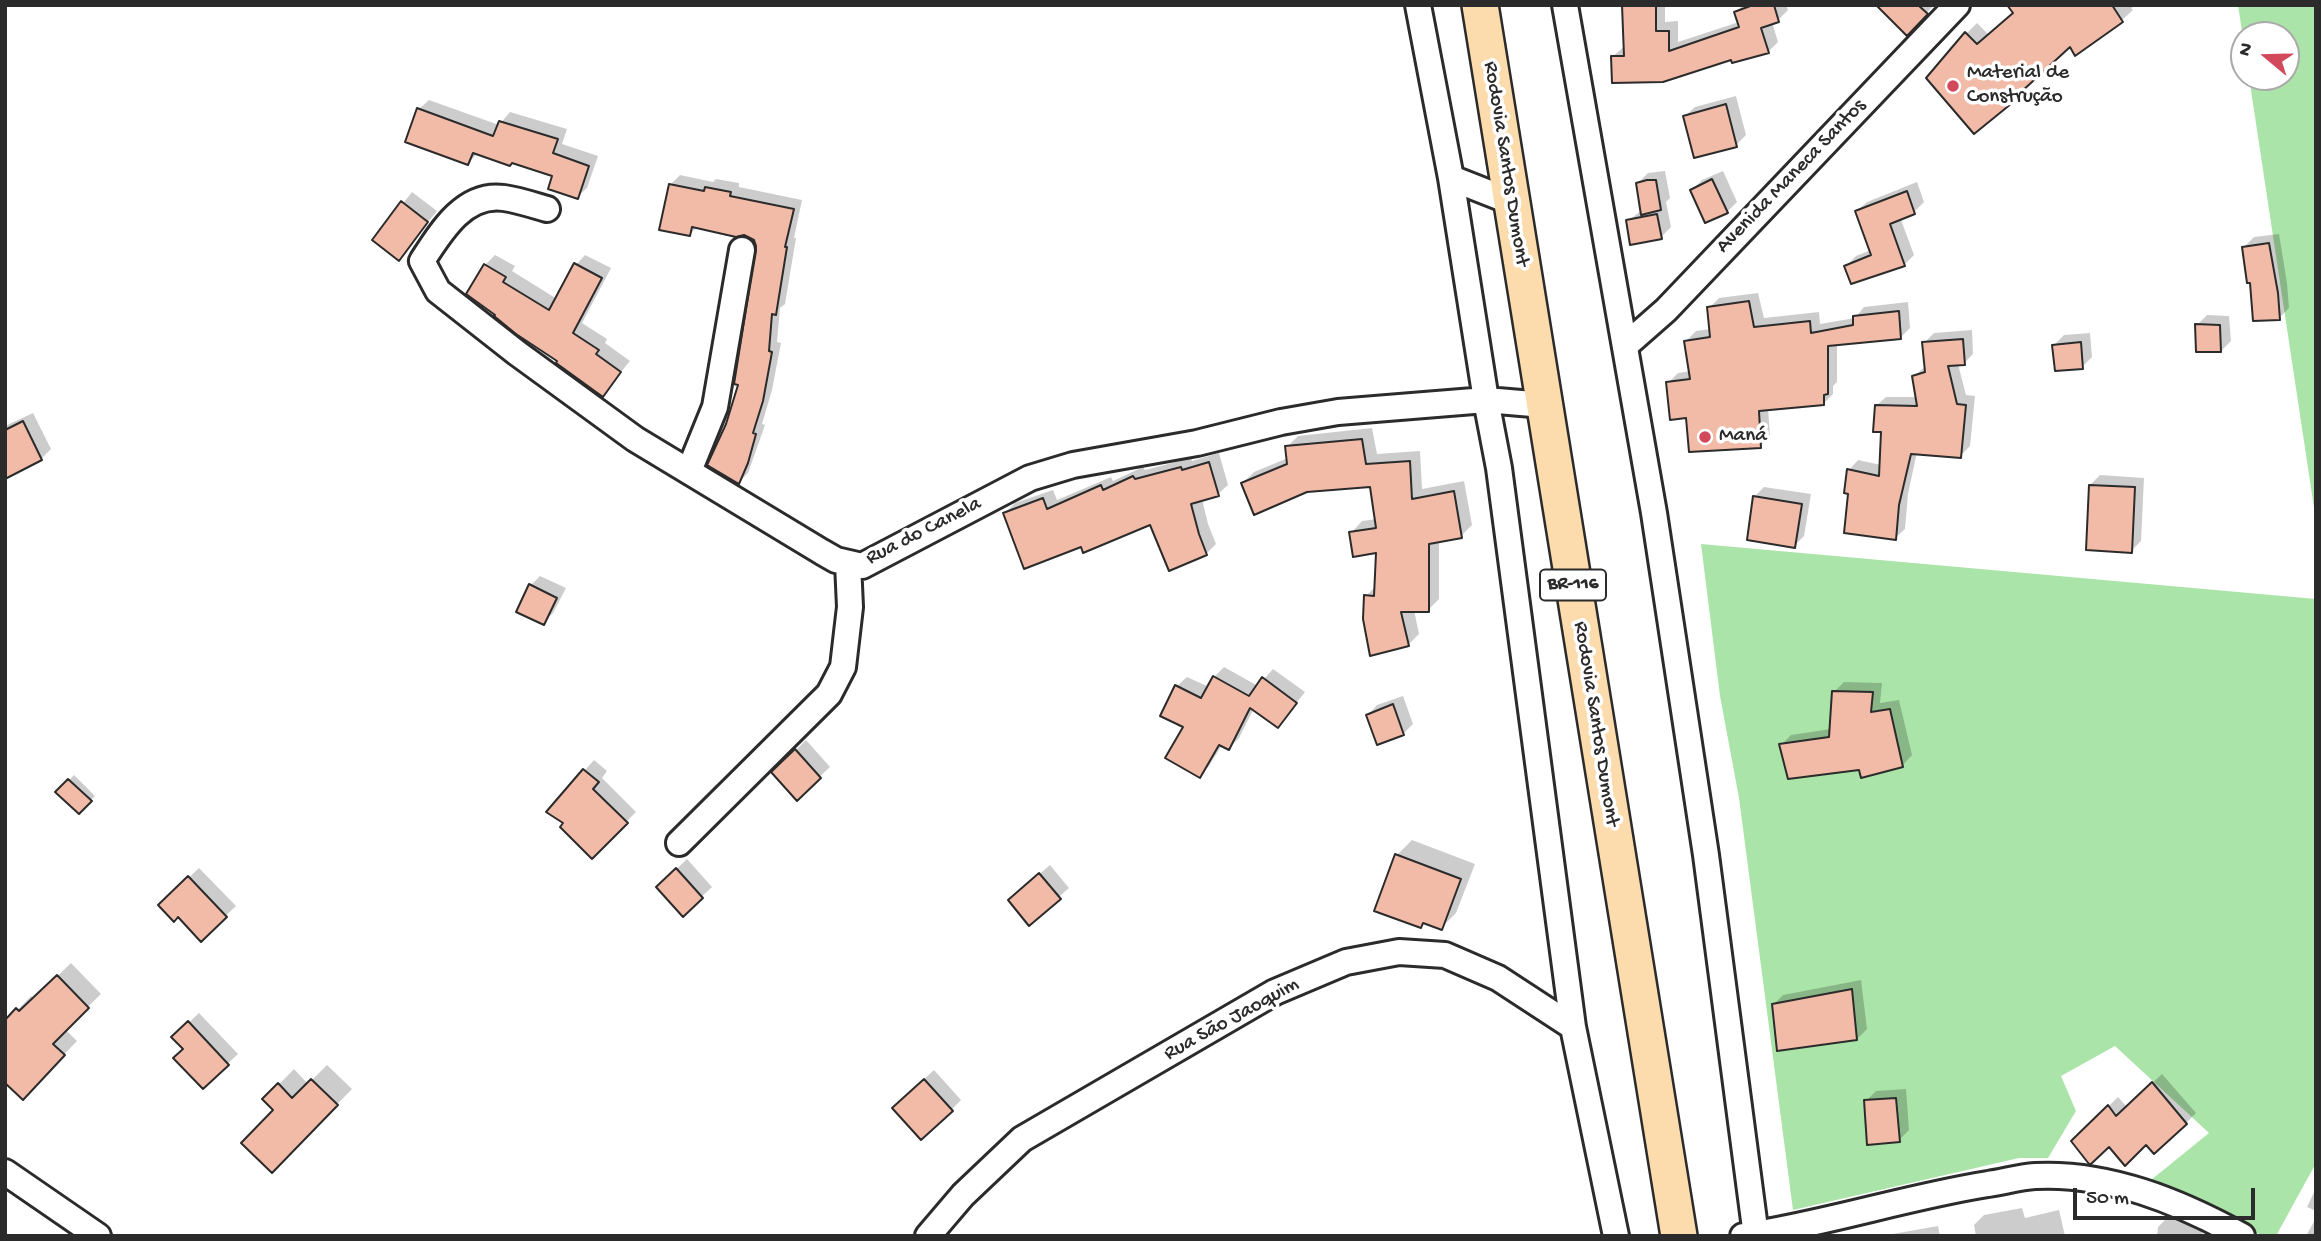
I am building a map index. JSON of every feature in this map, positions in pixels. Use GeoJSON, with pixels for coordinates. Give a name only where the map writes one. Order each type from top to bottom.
{"type":"FeatureCollection","features":[{"type":"Feature","properties":{"kind":"highway","name":"Rodovia Santos Dumont"},"geometry":{"type":"LineString","coordinates":[[1480,5],[1679,1236]]}},
{"type":"Feature","properties":{"kind":"street"},"geometry":{"type":"LineString","coordinates":[[1418,5],[1451,178],[1501,482],[1573,1027],[1616,1236]]}},
{"type":"Feature","properties":{"kind":"street"},"geometry":{"type":"LineString","coordinates":[[1565,5],[1654,513],[1706,855],[1752,1235],[1964,1188],[2036,1176],[2091,1180],[2144,1192],[2202,1214],[2242,1236]]}},
{"type":"Feature","properties":{"kind":"street","name":"Avenida Maneca Santos"},"geometry":{"type":"LineString","coordinates":[[1625,346],[1666,310],[1957,5]]}},
{"type":"Feature","properties":{"kind":"street"},"geometry":{"type":"LineString","coordinates":[[1451,178],[1512,202]]}},
{"type":"Feature","properties":{"kind":"street","name":"Rua do Canela"},"geometry":{"type":"LineString","coordinates":[[547,209],[502,197],[471,203],[444,227],[422,261],[438,291],[624,431],[822,552],[862,566],[1030,478],[1073,465],[1197,443],[1281,422],[1338,412],[1486,400],[1544,405]]}},
{"type":"Feature","properties":{"kind":"street"},"geometry":{"type":"LineString","coordinates":[[689,471],[715,407],[742,250]]}},
{"type":"Feature","properties":{"kind":"street"},"geometry":{"type":"LineString","coordinates":[[679,843],[829,694],[843,667],[850,607],[848,563]]}},
{"type":"Feature","properties":{"kind":"street","name":"Rua São Jaoquim"},"geometry":{"type":"LineString","coordinates":[[928,1236],[963,1195],[1022,1139],[1275,992],[1346,962],[1399,952],[1446,955],[1498,978],[1573,1027]]}},
{"type":"Feature","properties":{"kind":"street"},"geometry":{"type":"LineString","coordinates":[[5,1172],[98,1236]]}},
{"type":"Feature","properties":{"kind":"green space"},"geometry":{"type":"Polygon","coordinates":[[[2238,5],[2316,5],[2316,521],[2251,91],[2300,91],[2300,21],[2240,21],[2238,5]]]}},
{"type":"Feature","properties":{"kind":"green space"},"geometry":{"type":"Polygon","coordinates":[[[1701,544],[2316,599],[2316,1163],[2276,1236],[2263,1236],[2151,1180],[2209,1133],[2115,1046],[2061,1076],[2076,1111],[2048,1158],[2019,1158],[1793,1210],[1739,798],[1720,696],[1701,544]]]}},
{"type":"Feature","properties":{"kind":"building"},"geometry":{"type":"Polygon","coordinates":[[[1622,5],[1656,5],[1656,31],[1669,31],[1669,51],[1739,27],[1734,12],[1753,5],[1774,5],[1779,22],[1761,28],[1769,53],[1732,63],[1731,60],[1663,82],[1612,83],[1611,56],[1624,56],[1622,5]]]}},
{"type":"Feature","properties":{"kind":"building"},"geometry":{"type":"Polygon","coordinates":[[[1876,5],[1918,5],[1928,14],[1907,36],[1876,5]]]}},
{"type":"Feature","properties":{"kind":"building"},"geometry":{"type":"Polygon","coordinates":[[[2007,5],[2112,5],[2123,22],[2075,56],[2070,47],[2020,93],[2022,95],[1974,134],[1926,78],[1965,32],[1977,44],[2013,13],[2007,5]]]}},
{"type":"Feature","properties":{"kind":"building"},"geometry":{"type":"Polygon","coordinates":[[[1726,104],[1737,147],[1694,158],[1683,116],[1726,104]]]}},
{"type":"Feature","properties":{"kind":"building"},"geometry":{"type":"Polygon","coordinates":[[[417,108],[493,136],[499,121],[558,139],[553,153],[589,166],[578,199],[548,189],[552,176],[512,163],[510,166],[473,153],[468,165],[405,142],[417,108]]]}},
{"type":"Feature","properties":{"kind":"building"},"geometry":{"type":"Polygon","coordinates":[[[1712,179],[1728,213],[1705,223],[1690,190],[1712,179]]]}},
{"type":"Feature","properties":{"kind":"building"},"geometry":{"type":"Polygon","coordinates":[[[1656,180],[1661,210],[1641,215],[1636,183],[1656,180]]]}},
{"type":"Feature","properties":{"kind":"building"},"geometry":{"type":"Polygon","coordinates":[[[669,184],[704,191],[705,187],[731,192],[730,196],[794,209],[785,247],[776,315],[772,314],[769,351],[772,352],[763,401],[753,433],[756,434],[748,463],[739,484],[707,465],[726,424],[738,385],[734,384],[756,246],[754,240],[744,235],[736,237],[692,227],[690,236],[659,230],[669,184]]]}},
{"type":"Feature","properties":{"kind":"building"},"geometry":{"type":"Polygon","coordinates":[[[1907,191],[1915,214],[1890,224],[1905,266],[1851,284],[1844,266],[1871,255],[1855,211],[1907,191]]]}},
{"type":"Feature","properties":{"kind":"building"},"geometry":{"type":"Polygon","coordinates":[[[401,201],[428,222],[399,261],[372,240],[401,201]]]}},
{"type":"Feature","properties":{"kind":"building"},"geometry":{"type":"Polygon","coordinates":[[[1657,214],[1662,239],[1630,245],[1626,220],[1657,214]]]}},
{"type":"Feature","properties":{"kind":"building"},"geometry":{"type":"Polygon","coordinates":[[[2269,243],[2280,320],[2253,321],[2250,283],[2247,283],[2242,247],[2269,243]]]}},
{"type":"Feature","properties":{"kind":"building"},"geometry":{"type":"Polygon","coordinates":[[[574,263],[602,278],[573,333],[599,350],[596,354],[621,372],[603,397],[466,294],[484,264],[506,277],[503,282],[549,310],[574,263]]]}},
{"type":"Feature","properties":{"kind":"building"},"geometry":{"type":"Polygon","coordinates":[[[1749,301],[1754,327],[1810,321],[1811,333],[1853,325],[1853,316],[1899,311],[1901,339],[1828,346],[1828,394],[1824,395],[1824,405],[1759,411],[1761,448],[1689,452],[1686,418],[1670,420],[1666,382],[1690,379],[1684,341],[1710,337],[1707,307],[1749,301]]]}},
{"type":"Feature","properties":{"kind":"building"},"geometry":{"type":"Polygon","coordinates":[[[2195,324],[2220,325],[2221,352],[2196,352],[2195,324]]]}},
{"type":"Feature","properties":{"kind":"building"},"geometry":{"type":"Polygon","coordinates":[[[1963,339],[1965,365],[1948,366],[1957,404],[1966,405],[1961,458],[1911,454],[1899,505],[1896,540],[1844,533],[1848,494],[1844,493],[1847,469],[1879,476],[1881,432],[1873,432],[1875,405],[1917,406],[1912,376],[1925,372],[1922,342],[1963,339]]]}},
{"type":"Feature","properties":{"kind":"building"},"geometry":{"type":"Polygon","coordinates":[[[2081,342],[2083,369],[2055,371],[2052,345],[2081,342]]]}},
{"type":"Feature","properties":{"kind":"building"},"geometry":{"type":"Polygon","coordinates":[[[23,421],[42,460],[5,479],[5,430],[23,421]]]}},
{"type":"Feature","properties":{"kind":"building"},"geometry":{"type":"Polygon","coordinates":[[[1362,439],[1366,464],[1410,461],[1412,499],[1454,491],[1462,538],[1429,544],[1429,612],[1401,612],[1409,646],[1370,656],[1363,619],[1364,595],[1374,596],[1376,553],[1353,557],[1349,532],[1376,528],[1370,487],[1307,492],[1254,515],[1241,483],[1287,464],[1285,446],[1362,439]]]}},
{"type":"Feature","properties":{"kind":"building"},"geometry":{"type":"Polygon","coordinates":[[[1209,462],[1219,496],[1191,504],[1207,555],[1169,571],[1150,525],[1083,553],[1081,547],[1024,569],[1003,513],[1043,498],[1047,509],[1101,485],[1103,490],[1133,476],[1135,479],[1209,462]]]}},
{"type":"Feature","properties":{"kind":"building"},"geometry":{"type":"Polygon","coordinates":[[[2089,485],[2135,487],[2132,553],[2086,550],[2089,485]]]}},
{"type":"Feature","properties":{"kind":"building"},"geometry":{"type":"Polygon","coordinates":[[[1753,496],[1802,504],[1795,548],[1747,540],[1753,496]]]}},
{"type":"Feature","properties":{"kind":"building"},"geometry":{"type":"Polygon","coordinates":[[[529,584],[557,598],[544,625],[516,612],[529,584]]]}},
{"type":"Feature","properties":{"kind":"building"},"geometry":{"type":"Polygon","coordinates":[[[1213,676],[1249,696],[1262,677],[1297,703],[1278,728],[1250,708],[1229,750],[1219,745],[1200,778],[1165,758],[1183,727],[1160,716],[1175,685],[1201,698],[1213,676]]]}},
{"type":"Feature","properties":{"kind":"building"},"geometry":{"type":"Polygon","coordinates":[[[1832,691],[1873,692],[1871,712],[1890,709],[1903,767],[1861,778],[1859,770],[1788,779],[1779,744],[1829,737],[1832,691]]]}},
{"type":"Feature","properties":{"kind":"building"},"geometry":{"type":"Polygon","coordinates":[[[1393,704],[1404,735],[1377,745],[1366,715],[1393,704]]]}},
{"type":"Feature","properties":{"kind":"building"},"geometry":{"type":"Polygon","coordinates":[[[795,749],[821,778],[797,801],[771,772],[795,749]]]}},
{"type":"Feature","properties":{"kind":"building"},"geometry":{"type":"Polygon","coordinates":[[[583,769],[599,782],[593,789],[628,823],[592,859],[560,827],[563,823],[546,812],[583,769]]]}},
{"type":"Feature","properties":{"kind":"building"},"geometry":{"type":"Polygon","coordinates":[[[68,779],[92,801],[79,814],[55,792],[68,779]]]}},
{"type":"Feature","properties":{"kind":"building"},"geometry":{"type":"Polygon","coordinates":[[[1395,854],[1461,879],[1442,930],[1423,923],[1421,928],[1374,911],[1395,854]]]}},
{"type":"Feature","properties":{"kind":"building"},"geometry":{"type":"Polygon","coordinates":[[[676,868],[703,898],[683,917],[656,887],[676,868]]]}},
{"type":"Feature","properties":{"kind":"building"},"geometry":{"type":"Polygon","coordinates":[[[1039,873],[1061,899],[1029,926],[1008,900],[1039,873]]]}},
{"type":"Feature","properties":{"kind":"building"},"geometry":{"type":"Polygon","coordinates":[[[188,876],[227,917],[201,942],[178,917],[174,922],[158,905],[188,876]]]}},
{"type":"Feature","properties":{"kind":"building"},"geometry":{"type":"Polygon","coordinates":[[[57,975],[89,1008],[53,1044],[65,1055],[23,1100],[5,1083],[5,1020],[16,1008],[19,1011],[57,975]]]}},
{"type":"Feature","properties":{"kind":"building"},"geometry":{"type":"Polygon","coordinates":[[[1852,989],[1857,1040],[1777,1051],[1772,1004],[1852,989]]]}},
{"type":"Feature","properties":{"kind":"building"},"geometry":{"type":"Polygon","coordinates":[[[188,1021],[229,1065],[203,1089],[173,1058],[183,1049],[171,1037],[188,1021]]]}},
{"type":"Feature","properties":{"kind":"building"},"geometry":{"type":"Polygon","coordinates":[[[311,1079],[338,1105],[272,1173],[241,1143],[273,1110],[262,1099],[278,1083],[292,1098],[311,1079]]]}},
{"type":"Feature","properties":{"kind":"building"},"geometry":{"type":"Polygon","coordinates":[[[924,1079],[953,1111],[921,1140],[892,1108],[924,1079]]]}},
{"type":"Feature","properties":{"kind":"building"},"geometry":{"type":"Polygon","coordinates":[[[2152,1082],[2187,1124],[2154,1154],[2146,1145],[2125,1166],[2109,1147],[2089,1164],[2071,1141],[2108,1105],[2116,1116],[2152,1082]]]}},
{"type":"Feature","properties":{"kind":"building"},"geometry":{"type":"Polygon","coordinates":[[[1896,1098],[1900,1142],[1867,1145],[1864,1100],[1896,1098]]]}},
{"type":"Feature","properties":{"kind":"place","name":"Material de Construção"},"geometry":{"type":"Point","coordinates":[1953,86]}},
{"type":"Feature","properties":{"kind":"place","name":"Maná"},"geometry":{"type":"Point","coordinates":[1705,437]}}]}
